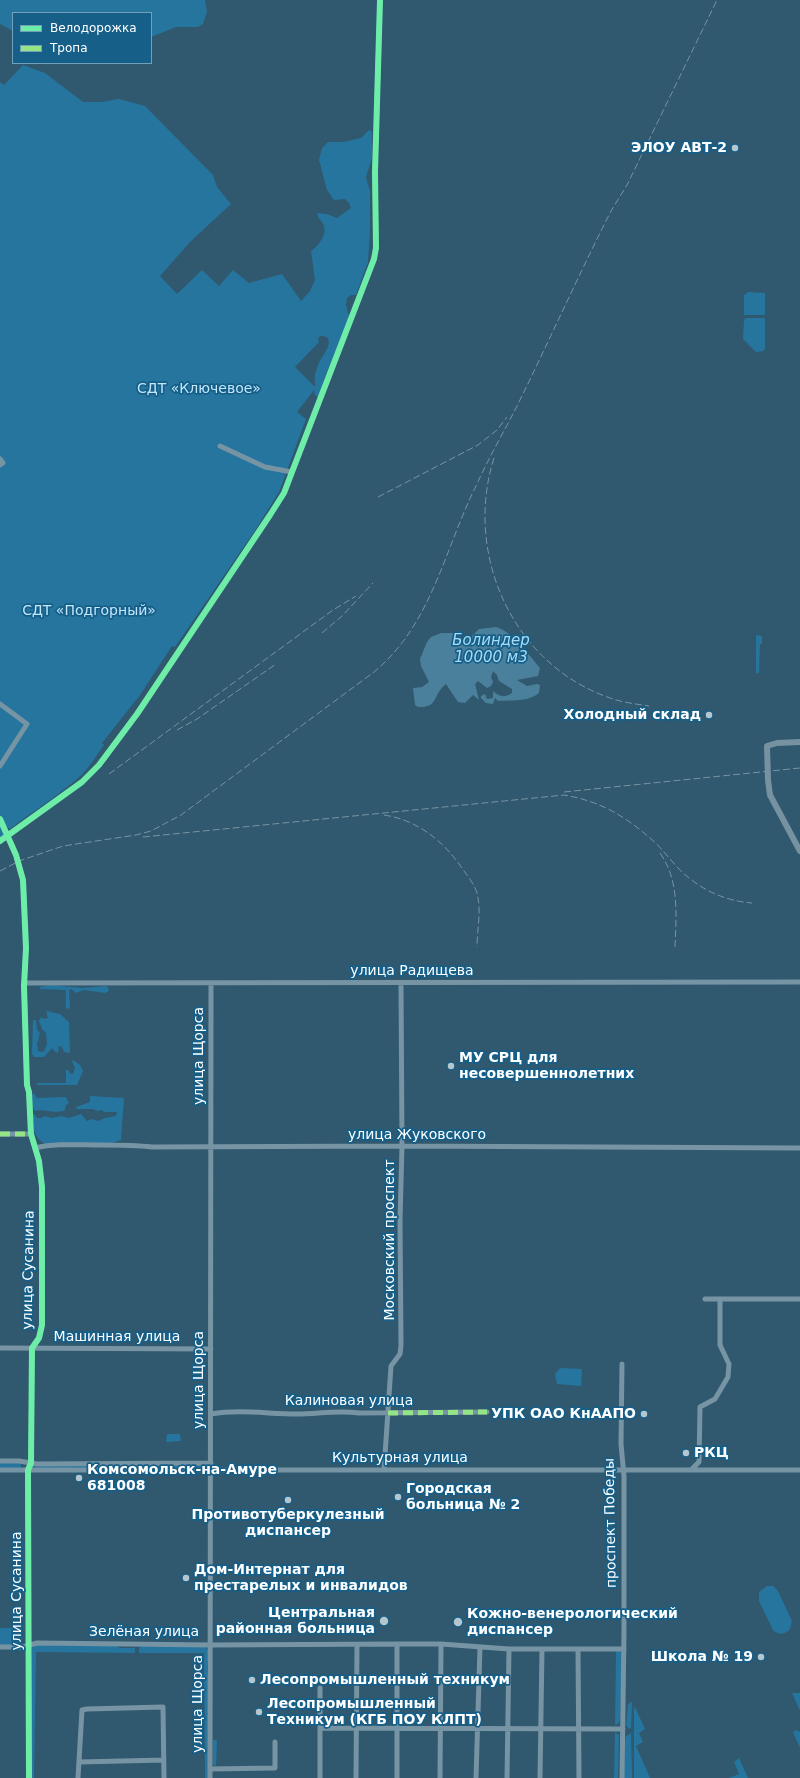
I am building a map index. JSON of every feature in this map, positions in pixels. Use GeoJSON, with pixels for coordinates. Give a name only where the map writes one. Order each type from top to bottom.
{"type":"FeatureCollection","features":[{"type":"Feature","properties":{"kind":"main road"},"geometry":{"type":"LineString","coordinates":[[800,742],[777,743],[767,746],[770,795],[800,851]]}},
{"type":"Feature","properties":{"kind":"street"},"geometry":{"type":"LineString","coordinates":[[0,841],[82,782],[99,765],[137,714],[284,493],[374,259],[376,248],[375,172],[380,0]]}},
{"type":"Feature","properties":{"kind":"street"},"geometry":{"type":"LineString","coordinates":[[220,446],[265,467],[292,472]]}},
{"type":"Feature","properties":{"kind":"street"},"geometry":{"type":"LineString","coordinates":[[0,704],[27,724],[0,766]]}},
{"type":"Feature","properties":{"kind":"street","name":"улица Сусанина"},"geometry":{"type":"LineString","coordinates":[[0,819],[19,861],[22,880],[26,948],[25,983],[27,1086],[29,1092],[31,1134],[39,1162],[42,1187],[42,1320],[39,1338],[32,1348],[31,1463],[28,1470],[30,1646],[29,1778]]}},
{"type":"Feature","properties":{"kind":"street","name":"улица Радищева"},"geometry":{"type":"LineString","coordinates":[[25,983],[800,982]]}},
{"type":"Feature","properties":{"kind":"street","name":"улица Щорса"},"geometry":{"type":"LineString","coordinates":[[210,1778],[211,983]]}},
{"type":"Feature","properties":{"kind":"street","name":"Московский проспект"},"geometry":{"type":"LineString","coordinates":[[384,1470],[391,1366],[400,1354],[401,1345],[401,983]]}},
{"type":"Feature","properties":{"kind":"street"},"geometry":{"type":"LineString","coordinates":[[0,1134],[31,1134]]}},
{"type":"Feature","properties":{"kind":"street","name":"улица Жуковского"},"geometry":{"type":"LineString","coordinates":[[35,1148],[47,1145],[82,1144],[152,1147],[402,1146],[800,1148]]}},
{"type":"Feature","properties":{"kind":"street"},"geometry":{"type":"LineString","coordinates":[[705,1299],[800,1299]]}},
{"type":"Feature","properties":{"kind":"street"},"geometry":{"type":"LineString","coordinates":[[692,1469],[699,1462],[700,1407],[716,1399],[728,1377],[729,1364],[720,1346],[720,1299]]}},
{"type":"Feature","properties":{"kind":"street","name":"Машинная улица"},"geometry":{"type":"LineString","coordinates":[[0,1348],[211,1349]]}},
{"type":"Feature","properties":{"kind":"street","name":"проспект Победы"},"geometry":{"type":"LineString","coordinates":[[622,1364],[621,1444],[624,1470],[622,1778]]}},
{"type":"Feature","properties":{"kind":"street","name":"Калиновая улица"},"geometry":{"type":"LineString","coordinates":[[211,1414],[234,1411],[294,1414],[323,1414],[346,1411],[358,1413],[487,1412]]}},
{"type":"Feature","properties":{"kind":"street"},"geometry":{"type":"LineString","coordinates":[[0,1461],[18,1461],[37,1464],[211,1463]]}},
{"type":"Feature","properties":{"kind":"street","name":"Культурная улица"},"geometry":{"type":"LineString","coordinates":[[0,1470],[800,1470]]}},
{"type":"Feature","properties":{"kind":"street","name":"Зелёная улица"},"geometry":{"type":"LineString","coordinates":[[0,1647],[30,1646],[37,1643],[210,1645],[441,1644],[509,1649],[624,1649]]}},
{"type":"Feature","properties":{"kind":"street"},"geometry":{"type":"LineString","coordinates":[[397,1644],[397,1778]]}},
{"type":"Feature","properties":{"kind":"street"},"geometry":{"type":"LineString","coordinates":[[440,1778],[441,1644]]}},
{"type":"Feature","properties":{"kind":"street"},"geometry":{"type":"LineString","coordinates":[[356,1645],[356,1778]]}},
{"type":"Feature","properties":{"kind":"street"},"geometry":{"type":"LineString","coordinates":[[476,1778],[480,1647]]}},
{"type":"Feature","properties":{"kind":"street"},"geometry":{"type":"LineString","coordinates":[[507,1778],[509,1649]]}},
{"type":"Feature","properties":{"kind":"street"},"geometry":{"type":"LineString","coordinates":[[540,1778],[542,1649]]}},
{"type":"Feature","properties":{"kind":"street"},"geometry":{"type":"LineString","coordinates":[[578,1649],[579,1778]]}},
{"type":"Feature","properties":{"kind":"street"},"geometry":{"type":"LineString","coordinates":[[320,1688],[320,1778]]}},
{"type":"Feature","properties":{"kind":"street"},"geometry":{"type":"LineString","coordinates":[[78,1778],[82,1710],[163,1707],[164,1778]]}},
{"type":"Feature","properties":{"kind":"street"},"geometry":{"type":"LineString","coordinates":[[320,1728],[623,1729]]}},
{"type":"Feature","properties":{"kind":"street"},"geometry":{"type":"LineString","coordinates":[[210,1769],[275,1768],[275,1742]]}},
{"type":"Feature","properties":{"kind":"street"},"geometry":{"type":"LineString","coordinates":[[79,1762],[164,1760]]}},
{"type":"Feature","properties":{"kind":"green space"},"geometry":{"type":"Polygon","coordinates":[[[0,0],[205,0],[207,12],[203,24],[198,27],[176,27],[152,37],[152,12],[12,12],[12,30],[0,24],[0,0]]]}},
{"type":"Feature","properties":{"kind":"green space","name":"СДТ «Ключевое»"},"geometry":{"type":"Polygon","coordinates":[[[23,65],[45,73],[83,102],[101,102],[119,99],[145,106],[213,175],[217,187],[231,204],[190,242],[160,276],[177,294],[202,270],[219,286],[233,270],[249,283],[282,274],[301,301],[310,291],[315,280],[311,251],[318,245],[324,234],[324,226],[317,213],[327,214],[337,218],[351,208],[345,199],[334,200],[327,190],[319,160],[322,148],[328,142],[343,142],[361,138],[369,130],[372,132],[372,158],[366,177],[370,191],[368,262],[356,295],[351,295],[347,298],[346,305],[349,316],[344,334],[324,379],[321,392],[318,397],[315,395],[314,390],[297,412],[306,419],[279,492],[256,529],[175,647],[172,646],[140,695],[102,743],[104,745],[88,767],[77,779],[52,798],[10,829],[7,827],[3,831],[6,834],[0,839],[0,82],[4,85],[23,65]],[[320,336],[318,339],[319,342],[295,367],[315,387],[315,374],[329,341],[325,336],[320,336]]]}},
{"type":"Feature","properties":{"kind":"green space"},"geometry":{"type":"Polygon","coordinates":[[[748,292],[765,293],[765,315],[744,315],[744,295],[748,292]]]}},
{"type":"Feature","properties":{"kind":"green space"},"geometry":{"type":"Polygon","coordinates":[[[746,318],[765,318],[765,349],[763,351],[756,352],[743,339],[744,320],[746,318]]]}},
{"type":"Feature","properties":{"kind":"green space"},"geometry":{"type":"Polygon","coordinates":[[[756,635],[762,636],[762,644],[760,644],[759,673],[756,673],[756,635]]]}},
{"type":"Feature","properties":{"kind":"green space"},"geometry":{"type":"Polygon","coordinates":[[[51,985],[82,988],[107,986],[109,991],[105,993],[84,990],[75,993],[71,989],[69,991],[70,1008],[66,1009],[66,990],[40,989],[40,987],[51,985]]]}},
{"type":"Feature","properties":{"kind":"green space"},"geometry":{"type":"Polygon","coordinates":[[[46,1011],[60,1014],[69,1022],[69,1053],[64,1052],[62,1047],[59,1046],[58,1053],[52,1048],[44,1057],[34,1057],[32,1054],[33,1020],[36,1020],[37,1030],[40,1033],[37,1044],[38,1051],[44,1051],[47,1044],[46,1033],[42,1029],[39,1021],[41,1017],[44,1019],[48,1018],[46,1011]]]}},
{"type":"Feature","properties":{"kind":"green space"},"geometry":{"type":"Polygon","coordinates":[[[73,1060],[80,1065],[83,1071],[77,1085],[37,1085],[37,1083],[66,1083],[66,1070],[73,1074],[75,1067],[72,1062],[73,1060]]]}},
{"type":"Feature","properties":{"kind":"green space"},"geometry":{"type":"Polygon","coordinates":[[[34,1093],[37,1098],[66,1097],[69,1103],[66,1105],[65,1110],[58,1112],[42,1110],[35,1111],[32,1106],[32,1095],[34,1093]]]}},
{"type":"Feature","properties":{"kind":"green space"},"geometry":{"type":"Polygon","coordinates":[[[90,1096],[124,1098],[121,1140],[112,1143],[45,1144],[37,1137],[34,1131],[32,1115],[34,1114],[37,1118],[45,1116],[52,1118],[61,1116],[69,1118],[81,1114],[87,1121],[92,1119],[98,1121],[116,1116],[117,1112],[77,1109],[76,1107],[90,1102],[90,1096]]]}},
{"type":"Feature","properties":{"kind":"green space"},"geometry":{"type":"Polygon","coordinates":[[[560,1368],[582,1369],[581,1386],[557,1384],[555,1374],[560,1368]]]}},
{"type":"Feature","properties":{"kind":"green space"},"geometry":{"type":"Polygon","coordinates":[[[167,1434],[180,1434],[181,1441],[167,1442],[167,1434]]]}},
{"type":"Feature","properties":{"kind":"green space"},"geometry":{"type":"Polygon","coordinates":[[[0,1463],[21,1463],[21,1468],[0,1468],[0,1463]]]}},
{"type":"Feature","properties":{"kind":"green space"},"geometry":{"type":"Polygon","coordinates":[[[32,1466],[206,1466],[207,1469],[31,1468],[32,1466]]]}},
{"type":"Feature","properties":{"kind":"green space"},"geometry":{"type":"Polygon","coordinates":[[[767,1586],[773,1586],[778,1591],[792,1621],[790,1629],[782,1634],[773,1630],[759,1601],[759,1592],[767,1586]]]}},
{"type":"Feature","properties":{"kind":"green space"},"geometry":{"type":"Polygon","coordinates":[[[0,1628],[22,1628],[22,1645],[0,1645],[0,1628]]]}},
{"type":"Feature","properties":{"kind":"green space"},"geometry":{"type":"Polygon","coordinates":[[[35,1645],[117,1646],[120,1648],[135,1648],[135,1653],[36,1652],[34,1778],[31,1778],[32,1648],[35,1645]]]}},
{"type":"Feature","properties":{"kind":"green space"},"geometry":{"type":"Polygon","coordinates":[[[141,1646],[205,1647],[209,1651],[207,1674],[209,1677],[209,1778],[205,1778],[204,1653],[139,1653],[139,1648],[141,1646]]]}},
{"type":"Feature","properties":{"kind":"green space"},"geometry":{"type":"Polygon","coordinates":[[[616,1651],[620,1651],[622,1654],[620,1721],[615,1725],[616,1651]]]}},
{"type":"Feature","properties":{"kind":"green space"},"geometry":{"type":"Polygon","coordinates":[[[792,1693],[800,1693],[800,1711],[792,1693]]]}},
{"type":"Feature","properties":{"kind":"green space"},"geometry":{"type":"Polygon","coordinates":[[[630,1702],[632,1703],[631,1728],[629,1729],[626,1725],[628,1705],[630,1702]]]}},
{"type":"Feature","properties":{"kind":"green space"},"geometry":{"type":"Polygon","coordinates":[[[635,1707],[645,1729],[639,1733],[643,1742],[636,1746],[650,1778],[634,1778],[635,1707]]]}},
{"type":"Feature","properties":{"kind":"green space"},"geometry":{"type":"Polygon","coordinates":[[[796,1730],[800,1732],[800,1748],[793,1732],[796,1730]]]}},
{"type":"Feature","properties":{"kind":"green space"},"geometry":{"type":"Polygon","coordinates":[[[631,1731],[632,1778],[624,1778],[624,1744],[626,1736],[630,1734],[631,1731]]]}},
{"type":"Feature","properties":{"kind":"green space"},"geometry":{"type":"Polygon","coordinates":[[[615,1732],[619,1735],[618,1778],[614,1778],[615,1732]]]}},
{"type":"Feature","properties":{"kind":"green space"},"geometry":{"type":"Polygon","coordinates":[[[213,1740],[217,1740],[216,1767],[213,1764],[213,1740]]]}},
{"type":"Feature","properties":{"kind":"green space"},"geometry":{"type":"Polygon","coordinates":[[[739,1758],[748,1778],[729,1778],[739,1774],[734,1762],[739,1758]]]}},
{"type":"Feature","properties":{"kind":"water","name":"Болиндер 10000 м3"},"geometry":{"type":"Polygon","coordinates":[[[496,627],[502,629],[514,638],[540,668],[538,676],[517,680],[527,686],[537,684],[540,685],[539,693],[525,699],[498,701],[495,698],[493,704],[486,703],[481,698],[481,696],[485,694],[487,699],[493,698],[493,691],[502,696],[507,696],[512,693],[512,689],[499,681],[497,675],[493,671],[491,677],[493,682],[491,686],[487,688],[478,681],[475,684],[479,700],[473,695],[465,703],[458,702],[446,684],[432,703],[425,707],[418,707],[415,705],[413,688],[422,687],[429,682],[421,666],[420,659],[427,642],[431,637],[441,633],[453,633],[464,639],[469,639],[479,629],[496,627]]]}},
{"type":"Feature","properties":{"kind":"railway"},"geometry":{"type":"LineString","coordinates":[[0,871],[19,861],[63,846],[136,835],[151,831],[181,815],[374,672],[394,653],[410,632],[435,585],[465,510],[481,475],[519,402],[611,211],[627,185],[717,0]]}},
{"type":"Feature","properties":{"kind":"railway"},"geometry":{"type":"LineString","coordinates":[[378,497],[478,445],[497,430],[507,417]]}},
{"type":"Feature","properties":{"kind":"railway"},"geometry":{"type":"LineString","coordinates":[[494,458],[486,495],[486,532],[492,568],[505,603],[524,634],[548,661],[578,683],[613,699],[649,706]]}},
{"type":"Feature","properties":{"kind":"railway"},"geometry":{"type":"LineString","coordinates":[[322,633],[342,616],[373,583]]}},
{"type":"Feature","properties":{"kind":"railway"},"geometry":{"type":"LineString","coordinates":[[109,774],[333,610],[356,596]]}},
{"type":"Feature","properties":{"kind":"railway"},"geometry":{"type":"LineString","coordinates":[[177,730],[197,719],[276,664]]}},
{"type":"Feature","properties":{"kind":"railway"},"geometry":{"type":"LineString","coordinates":[[564,792],[800,768]]}},
{"type":"Feature","properties":{"kind":"railway"},"geometry":{"type":"LineString","coordinates":[[143,837],[564,795],[588,801],[620,815],[662,849],[689,878],[705,889],[732,900],[752,903]]}},
{"type":"Feature","properties":{"kind":"railway"},"geometry":{"type":"LineString","coordinates":[[384,815],[408,822],[430,834],[457,860],[469,877],[476,891],[479,904],[477,947]]}},
{"type":"Feature","properties":{"kind":"railway"},"geometry":{"type":"LineString","coordinates":[[660,853],[671,875],[674,887],[676,911],[675,948]]}},
{"type":"Feature","properties":{"kind":"marked path"},"geometry":{"type":"LineString","coordinates":[[0,1134],[31,1134]]}},
{"type":"Feature","properties":{"kind":"marked path"},"geometry":{"type":"LineString","coordinates":[[388,1413],[487,1412]]}},
{"type":"Feature","properties":{"kind":"cycle path"},"geometry":{"type":"LineString","coordinates":[[0,841],[82,782],[99,765],[137,714],[284,493],[374,259],[376,248],[375,172],[380,0]]}},
{"type":"Feature","properties":{"kind":"cycle path"},"geometry":{"type":"LineString","coordinates":[[0,819],[16,855],[23,880],[26,948],[24,986],[27,1085],[29,1092],[31,1134],[39,1161],[42,1187],[42,1325],[39,1338],[32,1348],[31,1463],[28,1470],[29,1778]]}},
{"type":"Feature","properties":{"kind":"place","name":"ЭЛОУ АВТ-2"},"geometry":{"type":"Point","coordinates":[735,148]}},
{"type":"Feature","properties":{"kind":"place","name":"Холодный склад"},"geometry":{"type":"Point","coordinates":[709,715]}},
{"type":"Feature","properties":{"kind":"place","name":"МУ СРЦ для несовершеннолетних"},"geometry":{"type":"Point","coordinates":[451,1066]}},
{"type":"Feature","properties":{"kind":"place","name":"УПК ОАО КнААПО"},"geometry":{"type":"Point","coordinates":[644,1414]}},
{"type":"Feature","properties":{"kind":"place","name":"РКЦ"},"geometry":{"type":"Point","coordinates":[686,1453]}},
{"type":"Feature","properties":{"kind":"place","name":"Комсомольск-на-Амуре 681008"},"geometry":{"type":"Point","coordinates":[79,1478]}},
{"type":"Feature","properties":{"kind":"place","name":"Городская больница № 2"},"geometry":{"type":"Point","coordinates":[398,1497]}},
{"type":"Feature","properties":{"kind":"place","name":"Противотуберкулезный диспансер"},"geometry":{"type":"Point","coordinates":[288,1500]}},
{"type":"Feature","properties":{"kind":"place","name":"Дом-Интернат для престарелых и инвалидов"},"geometry":{"type":"Point","coordinates":[186,1578]}},
{"type":"Feature","properties":{"kind":"place","name":"Центральная районная больница"},"geometry":{"type":"Point","coordinates":[384,1621]}},
{"type":"Feature","properties":{"kind":"place","name":"Кожно-венерологический диспансер"},"geometry":{"type":"Point","coordinates":[458,1622]}},
{"type":"Feature","properties":{"kind":"place","name":"Школа № 19"},"geometry":{"type":"Point","coordinates":[761,1657]}},
{"type":"Feature","properties":{"kind":"place","name":"Лесопромышленный техникум"},"geometry":{"type":"Point","coordinates":[252,1680]}},
{"type":"Feature","properties":{"kind":"place","name":"Лесопромышленный Техникум (КГБ ПОУ КЛПТ)"},"geometry":{"type":"Point","coordinates":[259,1712]}},
{"type":"Feature","properties":{"kind":"park label","name":"СДТ «Подгорный»"},"geometry":{"type":"Point","coordinates":[89,611]}}]}
